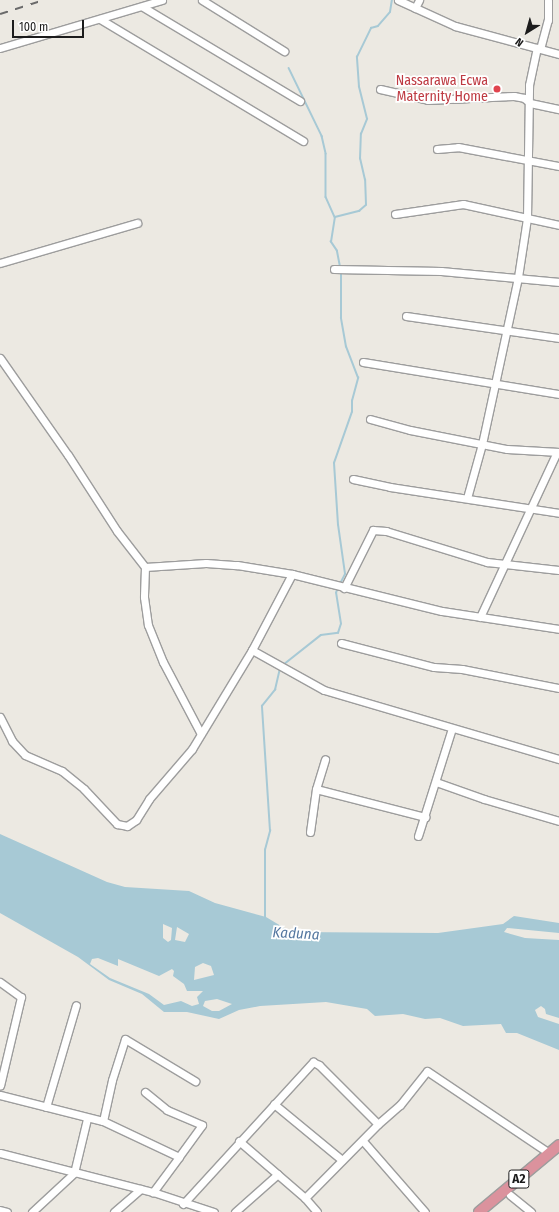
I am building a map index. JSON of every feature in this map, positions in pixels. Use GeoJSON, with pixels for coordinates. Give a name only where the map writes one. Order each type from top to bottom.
{"type":"FeatureCollection","features":[{"type":"Feature","properties":{"kind":"highway","name":"A2"},"geometry":{"type":"LineString","coordinates":[[489,1212],[510,1195],[554,1154],[559,1145]]}},
{"type":"Feature","properties":{"kind":"highway","name":"A2"},"geometry":{"type":"LineString","coordinates":[[479,1212],[554,1154]]}},
{"type":"Feature","properties":{"kind":"street"},"geometry":{"type":"LineString","coordinates":[[0,48],[143,7],[162,0]]}},
{"type":"Feature","properties":{"kind":"street"},"geometry":{"type":"LineString","coordinates":[[202,0],[284,51]]}},
{"type":"Feature","properties":{"kind":"street"},"geometry":{"type":"LineString","coordinates":[[398,0],[455,26],[559,54]]}},
{"type":"Feature","properties":{"kind":"street"},"geometry":{"type":"LineString","coordinates":[[415,8],[419,0]]}},
{"type":"Feature","properties":{"kind":"street"},"geometry":{"type":"LineString","coordinates":[[467,498],[482,444],[518,277],[527,218],[530,103],[529,85],[548,20],[548,0]]}},
{"type":"Feature","properties":{"kind":"street"},"geometry":{"type":"LineString","coordinates":[[143,7],[300,101]]}},
{"type":"Feature","properties":{"kind":"street"},"geometry":{"type":"LineString","coordinates":[[100,19],[303,141]]}},
{"type":"Feature","properties":{"kind":"street"},"geometry":{"type":"LineString","coordinates":[[380,89],[428,100],[514,96],[524,98],[530,103],[559,109]]}},
{"type":"Feature","properties":{"kind":"street"},"geometry":{"type":"LineString","coordinates":[[437,149],[458,147],[559,166]]}},
{"type":"Feature","properties":{"kind":"street"},"geometry":{"type":"LineString","coordinates":[[395,214],[463,204],[559,225]]}},
{"type":"Feature","properties":{"kind":"street"},"geometry":{"type":"LineString","coordinates":[[0,263],[137,223]]}},
{"type":"Feature","properties":{"kind":"street"},"geometry":{"type":"LineString","coordinates":[[334,269],[345,271],[441,271],[559,282]]}},
{"type":"Feature","properties":{"kind":"street"},"geometry":{"type":"LineString","coordinates":[[406,316],[559,338]]}},
{"type":"Feature","properties":{"kind":"street"},"geometry":{"type":"LineString","coordinates":[[0,358],[68,455],[117,531],[145,567],[144,597],[148,625],[163,662],[201,734]]}},
{"type":"Feature","properties":{"kind":"street"},"geometry":{"type":"LineString","coordinates":[[363,362],[495,385],[559,394]]}},
{"type":"Feature","properties":{"kind":"street"},"geometry":{"type":"LineString","coordinates":[[370,419],[410,430],[507,449],[558,452],[480,617]]}},
{"type":"Feature","properties":{"kind":"street"},"geometry":{"type":"LineString","coordinates":[[353,479],[390,487],[559,513]]}},
{"type":"Feature","properties":{"kind":"street"},"geometry":{"type":"LineString","coordinates":[[344,588],[373,530],[386,531],[487,562],[559,570]]}},
{"type":"Feature","properties":{"kind":"street"},"geometry":{"type":"LineString","coordinates":[[145,567],[206,563],[292,574],[333,586],[442,611],[559,629]]}},
{"type":"Feature","properties":{"kind":"street"},"geometry":{"type":"LineString","coordinates":[[0,717],[12,741],[26,755],[62,770],[84,789],[117,824],[127,826],[136,820],[201,734],[252,650],[292,574]]}},
{"type":"Feature","properties":{"kind":"street"},"geometry":{"type":"LineString","coordinates":[[341,643],[434,667],[462,669],[559,688]]}},
{"type":"Feature","properties":{"kind":"street"},"geometry":{"type":"LineString","coordinates":[[252,650],[286,671],[324,690],[559,759]]}},
{"type":"Feature","properties":{"kind":"street"},"geometry":{"type":"LineString","coordinates":[[418,836],[452,728]]}},
{"type":"Feature","properties":{"kind":"street"},"geometry":{"type":"LineString","coordinates":[[310,832],[316,789],[326,759]]}},
{"type":"Feature","properties":{"kind":"street"},"geometry":{"type":"LineString","coordinates":[[436,782],[484,799],[559,821]]}},
{"type":"Feature","properties":{"kind":"street"},"geometry":{"type":"LineString","coordinates":[[316,789],[425,817]]}},
{"type":"Feature","properties":{"kind":"street"},"geometry":{"type":"LineString","coordinates":[[0,982],[20,997],[0,1086]]}},
{"type":"Feature","properties":{"kind":"street"},"geometry":{"type":"LineString","coordinates":[[46,1108],[76,1005]]}},
{"type":"Feature","properties":{"kind":"street"},"geometry":{"type":"LineString","coordinates":[[103,1121],[112,1080],[126,1039],[195,1080]]}},
{"type":"Feature","properties":{"kind":"street"},"geometry":{"type":"LineString","coordinates":[[183,1204],[313,1062],[319,1065],[378,1124]]}},
{"type":"Feature","properties":{"kind":"street"},"geometry":{"type":"LineString","coordinates":[[305,1198],[342,1160],[364,1141],[378,1124],[400,1105],[427,1071],[554,1154]]}},
{"type":"Feature","properties":{"kind":"street"},"geometry":{"type":"LineString","coordinates":[[145,1092],[167,1110],[202,1125],[153,1192]]}},
{"type":"Feature","properties":{"kind":"street"},"geometry":{"type":"LineString","coordinates":[[0,1095],[88,1119],[103,1121],[179,1157]]}},
{"type":"Feature","properties":{"kind":"street"},"geometry":{"type":"LineString","coordinates":[[274,1104],[342,1160]]}},
{"type":"Feature","properties":{"kind":"street"},"geometry":{"type":"LineString","coordinates":[[32,1212],[74,1173],[88,1119]]}},
{"type":"Feature","properties":{"kind":"street"},"geometry":{"type":"LineString","coordinates":[[364,1141],[425,1212]]}},
{"type":"Feature","properties":{"kind":"street"},"geometry":{"type":"LineString","coordinates":[[239,1142],[305,1198],[317,1212]]}},
{"type":"Feature","properties":{"kind":"street"},"geometry":{"type":"LineString","coordinates":[[0,1153],[153,1192],[198,1210],[214,1212]]}},
{"type":"Feature","properties":{"kind":"street"},"geometry":{"type":"LineString","coordinates":[[236,1212],[278,1174]]}},
{"type":"Feature","properties":{"kind":"street"},"geometry":{"type":"LineString","coordinates":[[114,1212],[140,1189]]}},
{"type":"Feature","properties":{"kind":"street"},"geometry":{"type":"LineString","coordinates":[[510,1195],[531,1212]]}},
{"type":"Feature","properties":{"kind":"street"},"geometry":{"type":"LineString","coordinates":[[0,1210],[7,1212]]}},
{"type":"Feature","properties":{"kind":"water","name":"Kaduna"},"geometry":{"type":"Polygon","coordinates":[[[0,834],[107,882],[125,887],[189,891],[215,903],[266,917],[291,932],[438,933],[503,924],[514,916],[559,923],[559,933],[507,928],[504,932],[525,938],[559,940],[559,1018],[546,1014],[545,1009],[541,1006],[535,1010],[538,1017],[559,1024],[559,1050],[517,1033],[506,1033],[501,1024],[463,1026],[440,1018],[425,1019],[403,1014],[375,1016],[367,1009],[326,1002],[260,1006],[239,1010],[219,1019],[187,1012],[164,1012],[142,994],[109,980],[78,957],[0,913],[0,834]],[[163,924],[163,938],[168,942],[171,940],[172,928],[163,924]],[[177,927],[175,940],[185,942],[189,934],[177,927]],[[98,958],[92,959],[90,964],[110,978],[149,994],[164,1005],[181,1001],[192,1006],[199,1004],[197,997],[203,991],[187,991],[184,984],[173,976],[174,971],[172,969],[159,976],[118,959],[118,966],[98,958]],[[203,963],[195,967],[194,980],[214,975],[211,966],[203,963]],[[217,999],[205,1001],[203,1006],[212,1011],[219,1011],[232,1004],[217,999]]]}},
{"type":"Feature","properties":{"kind":"waterway"},"geometry":{"type":"LineString","coordinates":[[340,267],[337,251],[331,242],[335,217],[359,211],[366,205],[365,180],[360,159],[361,134],[367,119],[359,87],[357,57],[371,28],[378,26],[390,12],[392,0]]}},
{"type":"Feature","properties":{"kind":"waterway"},"geometry":{"type":"LineString","coordinates":[[289,68],[322,136],[326,154],[326,197],[335,217]]}},
{"type":"Feature","properties":{"kind":"waterway"},"geometry":{"type":"LineString","coordinates":[[340,584],[345,574],[338,525],[334,463],[352,412],[352,401],[358,378],[346,347],[341,318],[341,271]]}},
{"type":"Feature","properties":{"kind":"waterway"},"geometry":{"type":"LineString","coordinates":[[283,665],[321,635],[338,633],[341,624],[336,593],[338,587]]}},
{"type":"Feature","properties":{"kind":"waterway"},"geometry":{"type":"LineString","coordinates":[[265,918],[265,850],[270,831],[262,706],[275,690],[280,669]]}},
{"type":"Feature","properties":{"kind":"railway"},"geometry":{"type":"LineString","coordinates":[[0,14],[44,0]]}},
{"type":"Feature","properties":{"kind":"place","name":"Nassarawa Ecwa Maternity Home"},"geometry":{"type":"Point","coordinates":[497,89]}}]}
